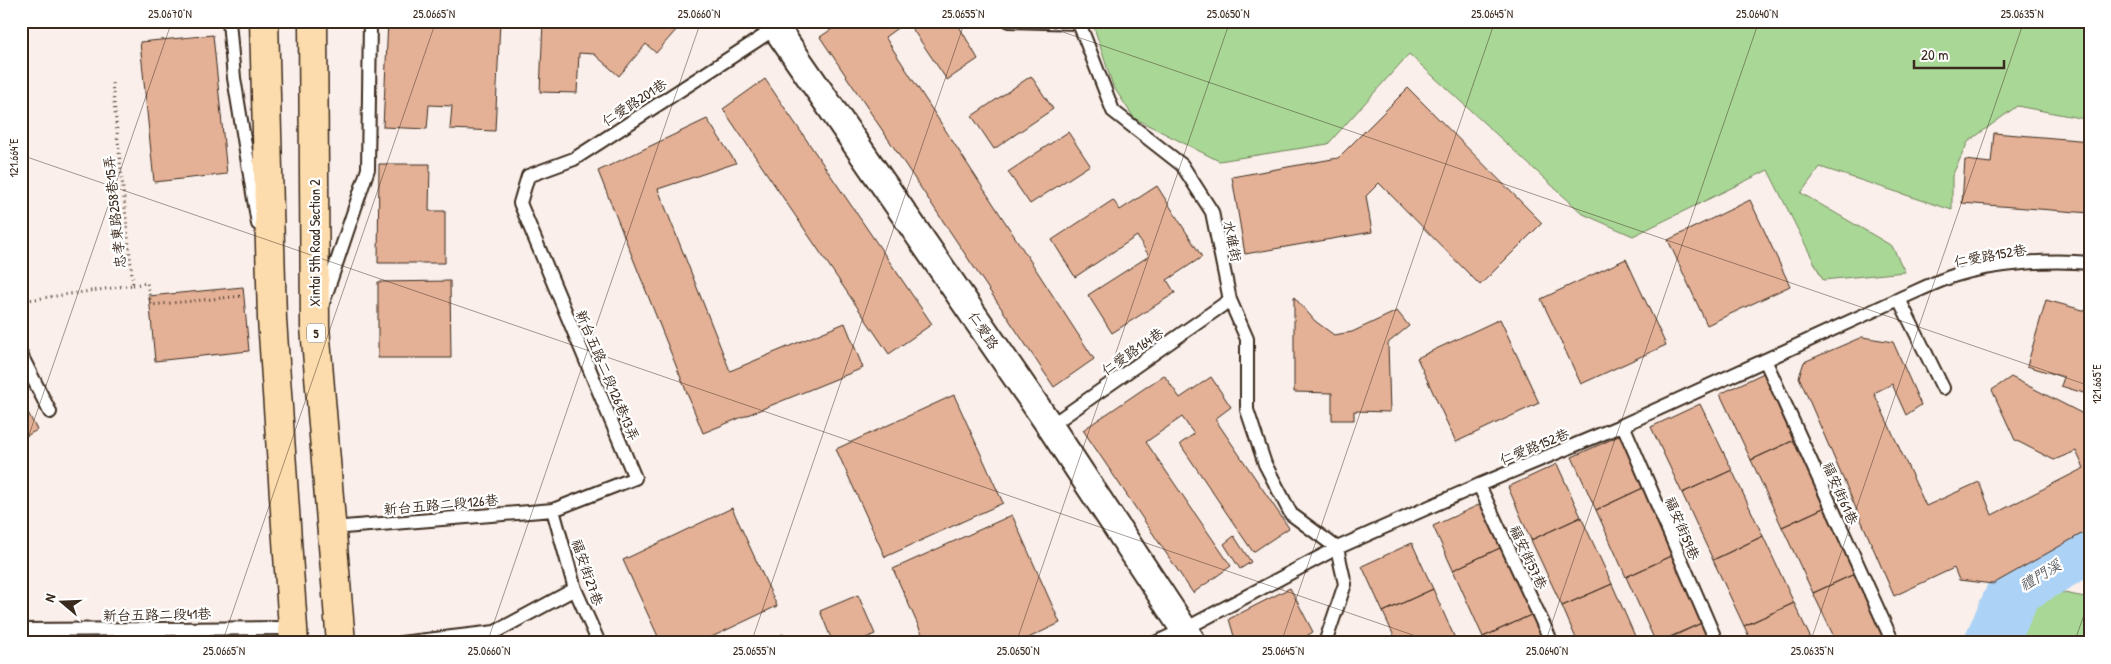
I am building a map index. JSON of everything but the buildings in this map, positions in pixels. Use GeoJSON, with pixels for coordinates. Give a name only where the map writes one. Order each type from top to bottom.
{"type":"FeatureCollection","features":[{"type":"Feature","properties":{"kind":"main road"},"geometry":{"type":"LineString","coordinates":[[264,21],[270,307],[294,635]]}},
{"type":"Feature","properties":{"kind":"main road","name":"Xintai 5th Road Section 2"},"geometry":{"type":"LineString","coordinates":[[312,21],[315,327],[341,643]]}},
{"type":"Feature","properties":{"kind":"street","name":"仁愛路"},"geometry":{"type":"LineString","coordinates":[[777,24],[1050,426],[1189,636]]}},
{"type":"Feature","properties":{"kind":"lane"},"geometry":{"type":"LineString","coordinates":[[229,21],[234,78],[270,307]]}},
{"type":"Feature","properties":{"kind":"lane"},"geometry":{"type":"LineString","coordinates":[[315,327],[368,170],[370,21]]}},
{"type":"Feature","properties":{"kind":"lane","name":"水碓街"},"geometry":{"type":"LineString","coordinates":[[1009,21],[1078,23],[1113,111],[1182,165],[1212,212],[1230,300],[1247,339],[1248,410],[1265,464],[1291,514],[1337,548]]}},
{"type":"Feature","properties":{"kind":"lane","name":"仁愛路201巷"},"geometry":{"type":"LineString","coordinates":[[520,203],[528,176],[574,159],[777,24]]}},
{"type":"Feature","properties":{"kind":"lane","name":"新台五路二段126巷13弄"},"geometry":{"type":"LineString","coordinates":[[520,203],[635,478],[553,510]]}},
{"type":"Feature","properties":{"kind":"lane","name":"仁愛路152巷"},"geometry":{"type":"LineString","coordinates":[[1155,643],[1189,636],[1337,548],[1766,362],[1899,299],[1966,273],[2060,260],[2090,263]]}},
{"type":"Feature","properties":{"kind":"lane"},"geometry":{"type":"LineString","coordinates":[[1899,299],[1943,388]]}},
{"type":"Feature","properties":{"kind":"lane","name":"仁愛路164巷"},"geometry":{"type":"LineString","coordinates":[[1050,426],[1230,300]]}},
{"type":"Feature","properties":{"kind":"lane"},"geometry":{"type":"LineString","coordinates":[[21,355],[50,412]]}},
{"type":"Feature","properties":{"kind":"lane","name":"福安街61巷"},"geometry":{"type":"LineString","coordinates":[[1766,362],[1890,636]]}},
{"type":"Feature","properties":{"kind":"lane","name":"福安街59巷"},"geometry":{"type":"LineString","coordinates":[[1623,425],[1717,643]]}},
{"type":"Feature","properties":{"kind":"lane","name":"福安街57巷"},"geometry":{"type":"LineString","coordinates":[[1479,485],[1552,643]]}},
{"type":"Feature","properties":{"kind":"lane","name":"新台五路二段126巷"},"geometry":{"type":"LineString","coordinates":[[332,528],[553,510]]}},
{"type":"Feature","properties":{"kind":"lane","name":"福安街27巷"},"geometry":{"type":"LineString","coordinates":[[553,510],[575,588],[600,643]]}},
{"type":"Feature","properties":{"kind":"lane"},"geometry":{"type":"LineString","coordinates":[[1325,643],[1345,584],[1337,548]]}},
{"type":"Feature","properties":{"kind":"lane"},"geometry":{"type":"LineString","coordinates":[[401,643],[495,632],[575,588]]}},
{"type":"Feature","properties":{"kind":"lane","name":"新台五路二段41巷"},"geometry":{"type":"LineString","coordinates":[[21,630],[294,635]]}},
{"type":"Feature","properties":{"kind":"path","name":"忠孝東路258巷15弄"},"geometry":{"type":"LineString","coordinates":[[21,301],[133,285],[112,83]]}},
{"type":"Feature","properties":{"kind":"path"},"geometry":{"type":"LineString","coordinates":[[133,285],[147,283],[151,305],[270,307]]}},
{"type":"Feature","properties":{"kind":"green space"},"geometry":{"type":"Polygon","coordinates":[[[1092,21],[2090,21],[2090,120],[2017,106],[1968,142],[1952,176],[1952,210],[1820,167],[1801,193],[1892,246],[1905,272],[1823,280],[1768,170],[1633,236],[1583,214],[1409,54],[1328,144],[1219,161],[1134,118],[1113,86],[1092,21]]]}},
{"type":"Feature","properties":{"kind":"green space"},"geometry":{"type":"Polygon","coordinates":[[[2059,592],[2090,598],[2090,643],[1957,643],[1966,634],[2059,592]]]}},
{"type":"Feature","properties":{"kind":"waterway","name":"禮門溪"},"geometry":{"type":"LineString","coordinates":[[1991,643],[2015,589],[2090,545]]}}]}
